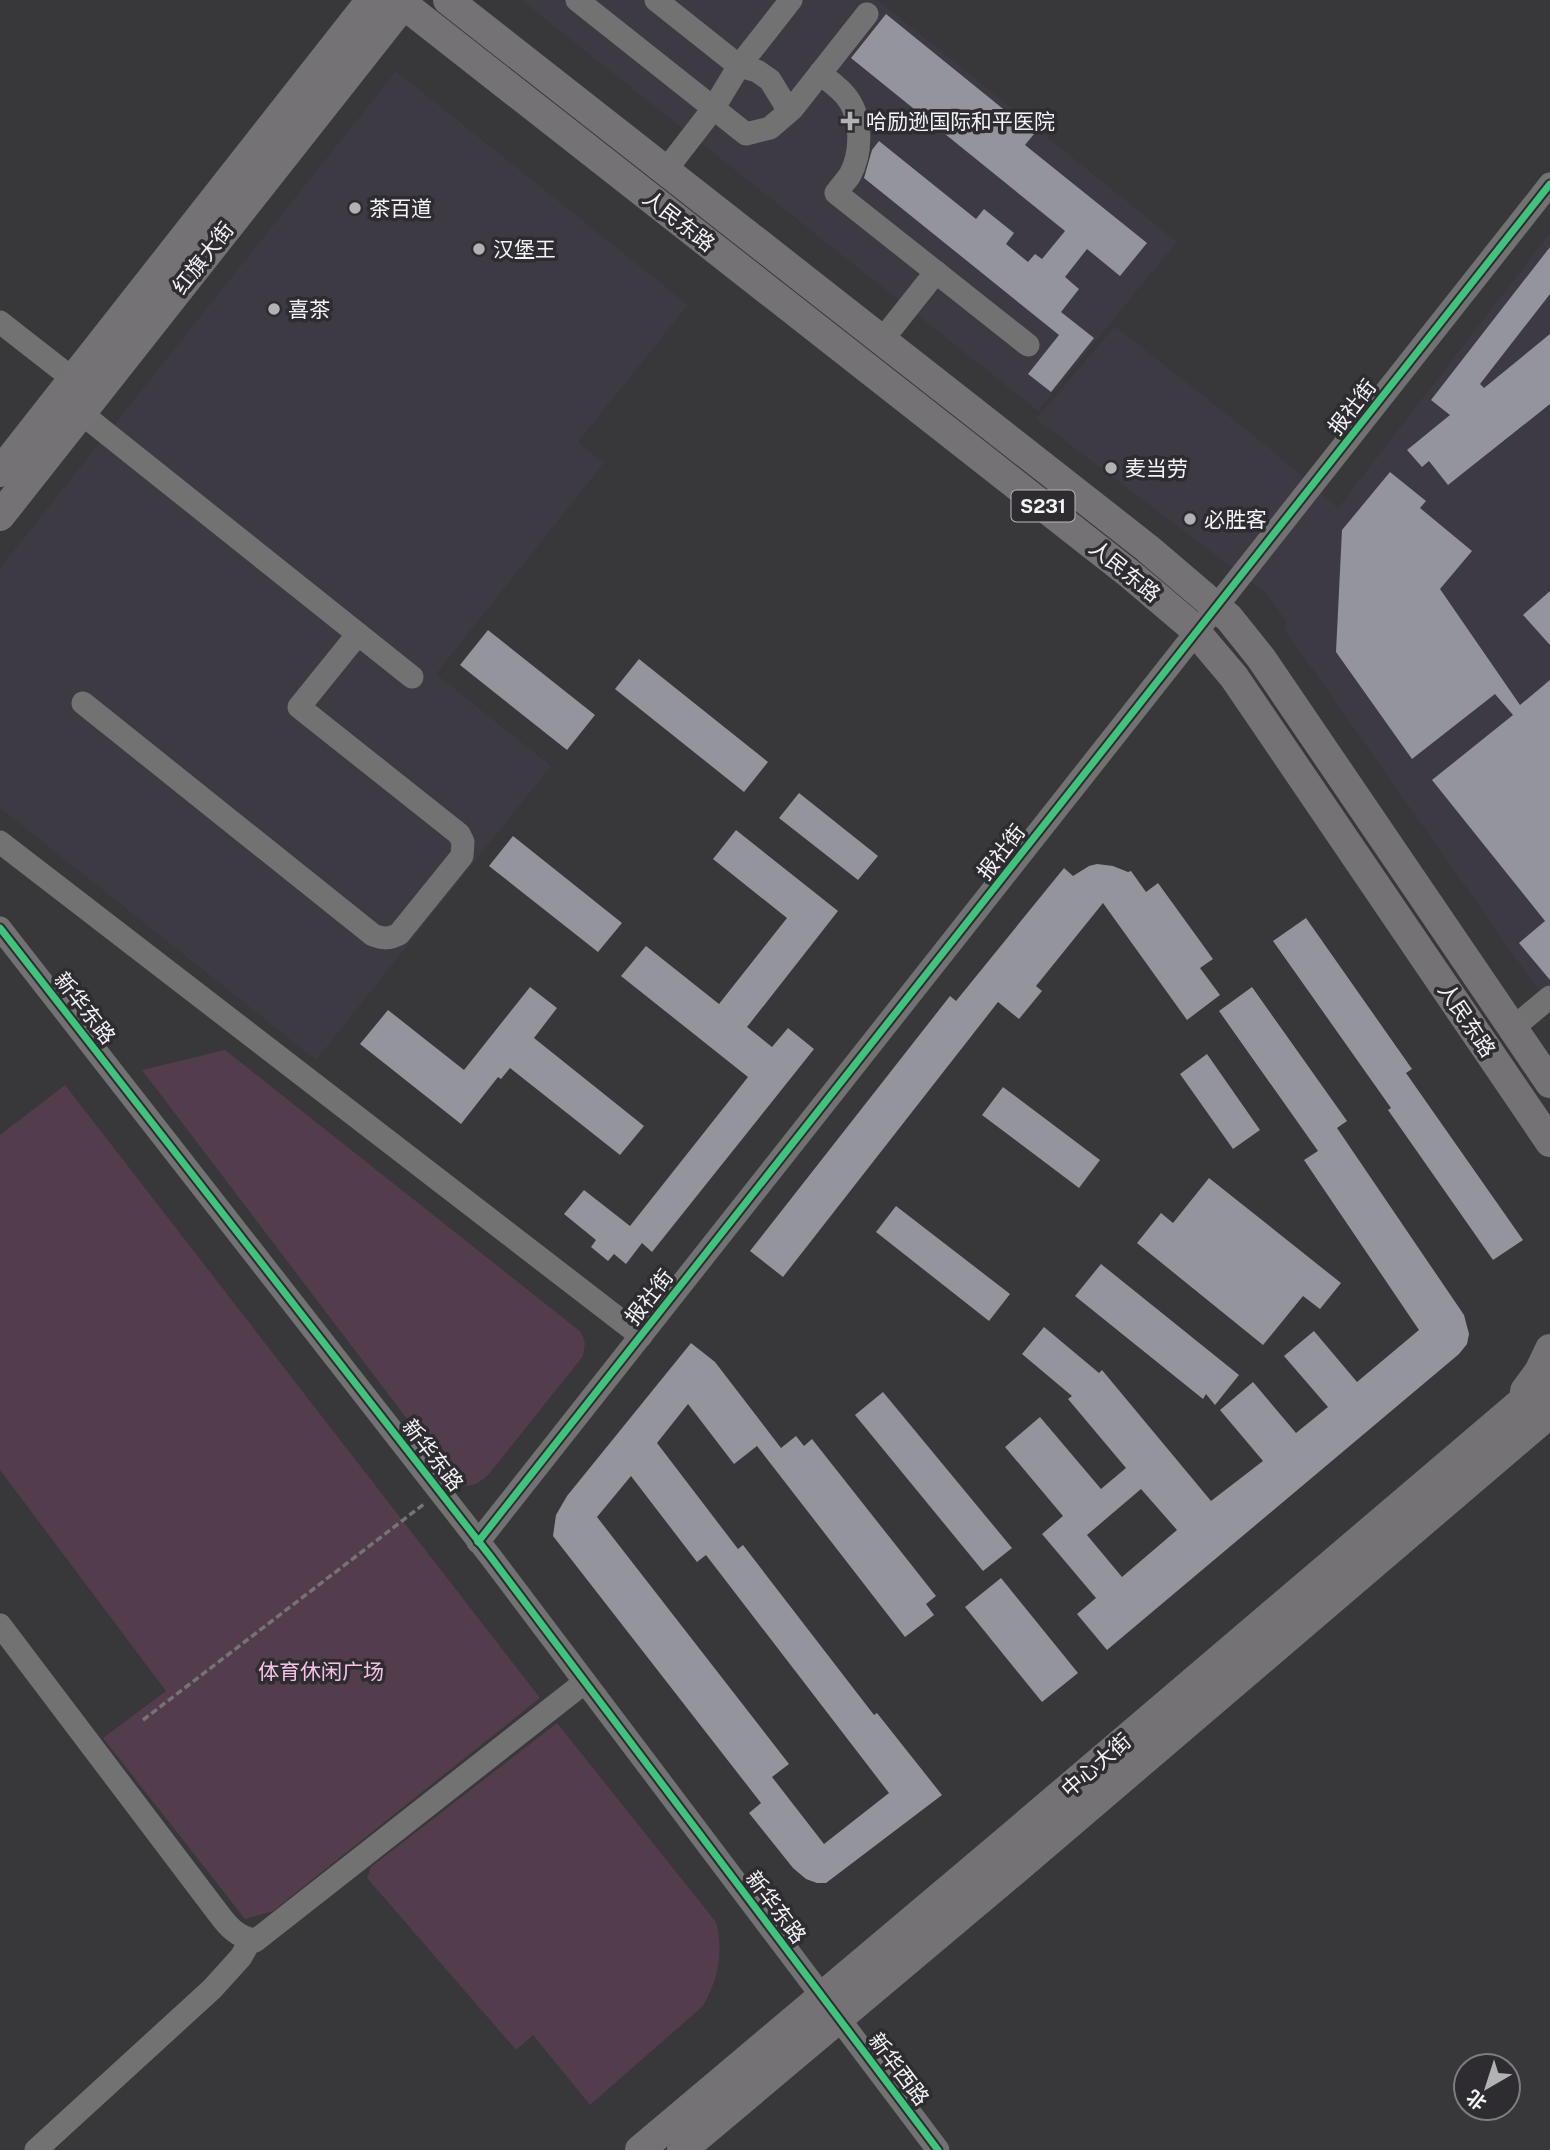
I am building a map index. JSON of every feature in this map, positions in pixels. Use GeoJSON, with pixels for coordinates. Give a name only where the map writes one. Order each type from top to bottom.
{"type":"FeatureCollection","features":[{"type":"Feature","properties":{"kind":"main road","name":"红旗大街"},"geometry":{"type":"LineString","coordinates":[[0,472],[371,0]]}},
{"type":"Feature","properties":{"kind":"main road","name":"人民东路"},"geometry":{"type":"LineString","coordinates":[[448,0],[1147,548],[1229,618],[1261,658],[1550,1083]]}},
{"type":"Feature","properties":{"kind":"main road","name":"红旗大街"},"geometry":{"type":"LineString","coordinates":[[0,516],[403,1]]}},
{"type":"Feature","properties":{"kind":"main road","name":"人民东路"},"geometry":{"type":"LineString","coordinates":[[403,1],[1131,575],[1197,632],[1234,677],[1550,1142]]}},
{"type":"Feature","properties":{"kind":"main road"},"geometry":{"type":"LineString","coordinates":[[1494,1425],[1521,1397],[1539,1372],[1550,1349]]}},
{"type":"Feature","properties":{"kind":"main road","name":"中心大街"},"geometry":{"type":"LineString","coordinates":[[682,2150],[830,2008],[1550,1378]]}},
{"type":"Feature","properties":{"kind":"main road","name":"中心大街"},"geometry":{"type":"LineString","coordinates":[[640,2150],[830,2008],[1550,1413]]}},
{"type":"Feature","properties":{"kind":"main road"},"geometry":{"type":"LineString","coordinates":[[1499,1456],[1550,1423]]}},
{"type":"Feature","properties":{"kind":"street"},"geometry":{"type":"LineString","coordinates":[[578,0],[746,134],[770,128],[789,111],[867,14]]}},
{"type":"Feature","properties":{"kind":"street"},"geometry":{"type":"LineString","coordinates":[[656,0],[738,66],[757,71],[770,80],[789,111]]}},
{"type":"Feature","properties":{"kind":"street"},"geometry":{"type":"LineString","coordinates":[[665,171],[713,109],[738,66],[791,0]]}},
{"type":"Feature","properties":{"kind":"street"},"geometry":{"type":"LineString","coordinates":[[820,73],[847,97],[859,134],[859,149],[850,175],[836,193],[1028,345]]}},
{"type":"Feature","properties":{"kind":"street","name":"报社街"},"geometry":{"type":"LineString","coordinates":[[478,1542],[1550,184]]}},
{"type":"Feature","properties":{"kind":"street"},"geometry":{"type":"LineString","coordinates":[[882,340],[936,272]]}},
{"type":"Feature","properties":{"kind":"street"},"geometry":{"type":"LineString","coordinates":[[0,322],[73,379]]}},
{"type":"Feature","properties":{"kind":"street"},"geometry":{"type":"LineString","coordinates":[[81,413],[412,677]]}},
{"type":"Feature","properties":{"kind":"street"},"geometry":{"type":"LineString","coordinates":[[83,703],[373,935],[384,939],[391,938],[400,934],[462,856],[463,842],[459,834],[299,707],[358,634]]}},
{"type":"Feature","properties":{"kind":"street"},"geometry":{"type":"LineString","coordinates":[[0,842],[641,1336]]}},
{"type":"Feature","properties":{"kind":"street","name":"新华东路"},"geometry":{"type":"LineString","coordinates":[[0,928],[440,1492],[830,2008]]}},
{"type":"Feature","properties":{"kind":"street"},"geometry":{"type":"LineString","coordinates":[[1513,1028],[1550,997]]}},
{"type":"Feature","properties":{"kind":"street"},"geometry":{"type":"LineString","coordinates":[[0,1625],[233,1932],[255,1941],[584,1682]]}},
{"type":"Feature","properties":{"kind":"street"},"geometry":{"type":"LineString","coordinates":[[36,2150],[212,1989],[241,1957],[251,1939]]}},
{"type":"Feature","properties":{"kind":"street","name":"新华西路"},"geometry":{"type":"LineString","coordinates":[[830,2008],[938,2150]]}},
{"type":"Feature","properties":{"kind":"path"},"geometry":{"type":"LineString","coordinates":[[143,1720],[440,1492]]}},
{"type":"Feature","properties":{"kind":"shaded area","name":"哈励逊国际和平医院"},"geometry":{"type":"Polygon","coordinates":[[[521,0],[878,0],[1177,242],[1038,411],[521,0]]]}},
{"type":"Feature","properties":{"kind":"shaded area"},"geometry":{"type":"Polygon","coordinates":[[[396,71],[688,305],[578,442],[604,463],[436,674],[551,766],[316,1060],[0,808],[0,568],[396,71]]]}},
{"type":"Feature","properties":{"kind":"shaded area"},"geometry":{"type":"Polygon","coordinates":[[[1550,233],[1550,1007],[1285,630],[1286,621],[1267,594],[1036,419],[1115,326],[1268,447],[1338,508],[1550,233]]]}},
{"type":"Feature","properties":{"kind":"green space"},"geometry":{"type":"Polygon","coordinates":[[[225,1050],[581,1332],[585,1343],[583,1356],[490,1473],[478,1483],[465,1486],[455,1482],[142,1070],[225,1050]]]}},
{"type":"Feature","properties":{"kind":"green space","name":"体育休闲广场"},"geometry":{"type":"Polygon","coordinates":[[[65,1085],[540,1698],[273,1911],[245,1919],[103,1738],[166,1691],[0,1470],[0,1135],[65,1085]]]}},
{"type":"Feature","properties":{"kind":"green space"},"geometry":{"type":"Polygon","coordinates":[[[557,1723],[716,1922],[719,1944],[716,1976],[703,2006],[590,2105],[533,2035],[516,2050],[367,1878],[371,1867],[557,1723]]]}},
{"type":"Feature","properties":{"kind":"building"},"geometry":{"type":"Polygon","coordinates":[[[886,14],[1034,134],[1025,145],[1147,243],[1120,276],[1087,249],[1065,277],[1079,289],[1061,312],[1094,338],[1051,392],[1028,374],[1059,335],[864,178],[872,150],[879,141],[976,219],[984,209],[1014,233],[1006,244],[1028,262],[1035,254],[1042,259],[1065,231],[851,58],[886,14]]]}},
{"type":"Feature","properties":{"kind":"building"},"geometry":{"type":"Polygon","coordinates":[[[1550,247],[1550,294],[1480,384],[1484,388],[1550,334],[1550,404],[1448,485],[1429,461],[1422,467],[1407,450],[1450,415],[1431,400],[1550,247]]]}},
{"type":"Feature","properties":{"kind":"building"},"geometry":{"type":"Polygon","coordinates":[[[1390,472],[1426,501],[1420,508],[1472,551],[1440,589],[1520,705],[1550,680],[1550,980],[1519,943],[1545,921],[1432,780],[1513,715],[1495,694],[1412,759],[1336,652],[1342,530],[1390,472]]]}},
{"type":"Feature","properties":{"kind":"building"},"geometry":{"type":"Polygon","coordinates":[[[1550,591],[1550,645],[1523,615],[1550,591]]]}},
{"type":"Feature","properties":{"kind":"building"},"geometry":{"type":"Polygon","coordinates":[[[488,630],[595,715],[567,750],[460,665],[488,630]]]}},
{"type":"Feature","properties":{"kind":"building"},"geometry":{"type":"Polygon","coordinates":[[[639,659],[768,762],[744,792],[615,689],[639,659]]]}},
{"type":"Feature","properties":{"kind":"building"},"geometry":{"type":"Polygon","coordinates":[[[799,793],[878,856],[858,880],[779,818],[799,793]]]}},
{"type":"Feature","properties":{"kind":"building"},"geometry":{"type":"Polygon","coordinates":[[[736,830],[838,911],[747,1027],[772,1047],[788,1028],[814,1049],[652,1252],[642,1243],[626,1264],[614,1254],[608,1261],[591,1247],[596,1240],[564,1214],[584,1190],[630,1226],[748,1077],[621,976],[646,946],[719,1004],[787,918],[713,859],[736,830]]]}},
{"type":"Feature","properties":{"kind":"building"},"geometry":{"type":"Polygon","coordinates":[[[513,836],[622,923],[598,952],[489,866],[513,836]]]}},
{"type":"Feature","properties":{"kind":"building"},"geometry":{"type":"Polygon","coordinates":[[[1097,864],[1131,871],[1146,892],[1158,883],[1213,959],[1200,968],[1220,995],[1187,1020],[1103,903],[1036,986],[1042,991],[1019,1019],[998,1002],[783,1277],[750,1251],[950,996],[956,1001],[1064,868],[1073,876],[1097,864]]]}},
{"type":"Feature","properties":{"kind":"building"},"geometry":{"type":"Polygon","coordinates":[[[1306,918],[1412,1069],[1406,1073],[1523,1240],[1493,1260],[1388,1110],[1391,1108],[1273,941],[1306,918]]]}},
{"type":"Feature","properties":{"kind":"building"},"geometry":{"type":"Polygon","coordinates":[[[530,987],[557,1008],[534,1038],[644,1126],[620,1155],[510,1068],[501,1079],[498,1077],[461,1124],[360,1044],[388,1010],[464,1070],[530,987]]]}},
{"type":"Feature","properties":{"kind":"building"},"geometry":{"type":"Polygon","coordinates":[[[1252,987],[1347,1121],[1337,1128],[1464,1315],[1469,1334],[1467,1344],[1459,1354],[1107,1650],[1077,1614],[1096,1598],[1042,1534],[1063,1516],[1005,1447],[1040,1417],[1101,1489],[1126,1468],[1068,1399],[1072,1396],[1022,1354],[1044,1327],[1099,1373],[1102,1370],[1211,1501],[1263,1461],[1220,1410],[1253,1382],[1296,1433],[1328,1407],[1284,1356],[1314,1331],[1357,1382],[1419,1330],[1304,1160],[1318,1151],[1219,1011],[1252,987]],[[1141,1489],[1087,1535],[1122,1577],[1177,1530],[1141,1489]]]}},
{"type":"Feature","properties":{"kind":"building"},"geometry":{"type":"Polygon","coordinates":[[[1207,1054],[1260,1130],[1233,1149],[1180,1074],[1207,1054]]]}},
{"type":"Feature","properties":{"kind":"building"},"geometry":{"type":"Polygon","coordinates":[[[1003,1087],[1100,1160],[1079,1188],[982,1115],[1003,1087]]]}},
{"type":"Feature","properties":{"kind":"building"},"geometry":{"type":"Polygon","coordinates":[[[1209,1178],[1341,1283],[1320,1309],[1303,1296],[1263,1345],[1137,1243],[1161,1213],[1173,1223],[1209,1178]]]}},
{"type":"Feature","properties":{"kind":"building"},"geometry":{"type":"Polygon","coordinates":[[[896,1206],[1010,1294],[989,1321],[876,1232],[896,1206]]]}},
{"type":"Feature","properties":{"kind":"building"},"geometry":{"type":"Polygon","coordinates":[[[1101,1264],[1239,1375],[1215,1405],[1206,1394],[1203,1399],[1075,1296],[1101,1264]]]}},
{"type":"Feature","properties":{"kind":"building"},"geometry":{"type":"Polygon","coordinates":[[[691,1343],[715,1362],[781,1448],[796,1436],[804,1446],[812,1439],[936,1596],[926,1604],[934,1615],[905,1637],[757,1446],[734,1464],[688,1404],[657,1443],[738,1549],[743,1545],[874,1715],[877,1713],[942,1795],[826,1883],[806,1879],[793,1868],[749,1813],[761,1803],[553,1536],[556,1515],[567,1496],[691,1343]],[[631,1476],[597,1517],[789,1764],[772,1777],[824,1844],[889,1793],[706,1555],[697,1562],[631,1476]]]}},
{"type":"Feature","properties":{"kind":"building"},"geometry":{"type":"Polygon","coordinates":[[[883,1392],[1012,1548],[983,1571],[855,1415],[883,1392]]]}},
{"type":"Feature","properties":{"kind":"building"},"geometry":{"type":"Polygon","coordinates":[[[1001,1578],[1078,1673],[1042,1702],[965,1607],[1001,1578]]]}},
{"type":"Feature","properties":{"kind":"cycle path"},"geometry":{"type":"LineString","coordinates":[[478,1542],[1550,184]]}},
{"type":"Feature","properties":{"kind":"cycle path"},"geometry":{"type":"LineString","coordinates":[[0,928],[490,1556],[938,2150]]}},
{"type":"Feature","properties":{"kind":"place","name":"哈励逊国际和平医院"},"geometry":{"type":"Point","coordinates":[850,121]}},
{"type":"Feature","properties":{"kind":"place","name":"茶百道"},"geometry":{"type":"Point","coordinates":[355,208]}},
{"type":"Feature","properties":{"kind":"place","name":"汉堡王"},"geometry":{"type":"Point","coordinates":[479,249]}},
{"type":"Feature","properties":{"kind":"place","name":"喜茶"},"geometry":{"type":"Point","coordinates":[274,309]}},
{"type":"Feature","properties":{"kind":"place","name":"麦当劳"},"geometry":{"type":"Point","coordinates":[1111,468]}},
{"type":"Feature","properties":{"kind":"place","name":"必胜客"},"geometry":{"type":"Point","coordinates":[1190,519]}}]}
